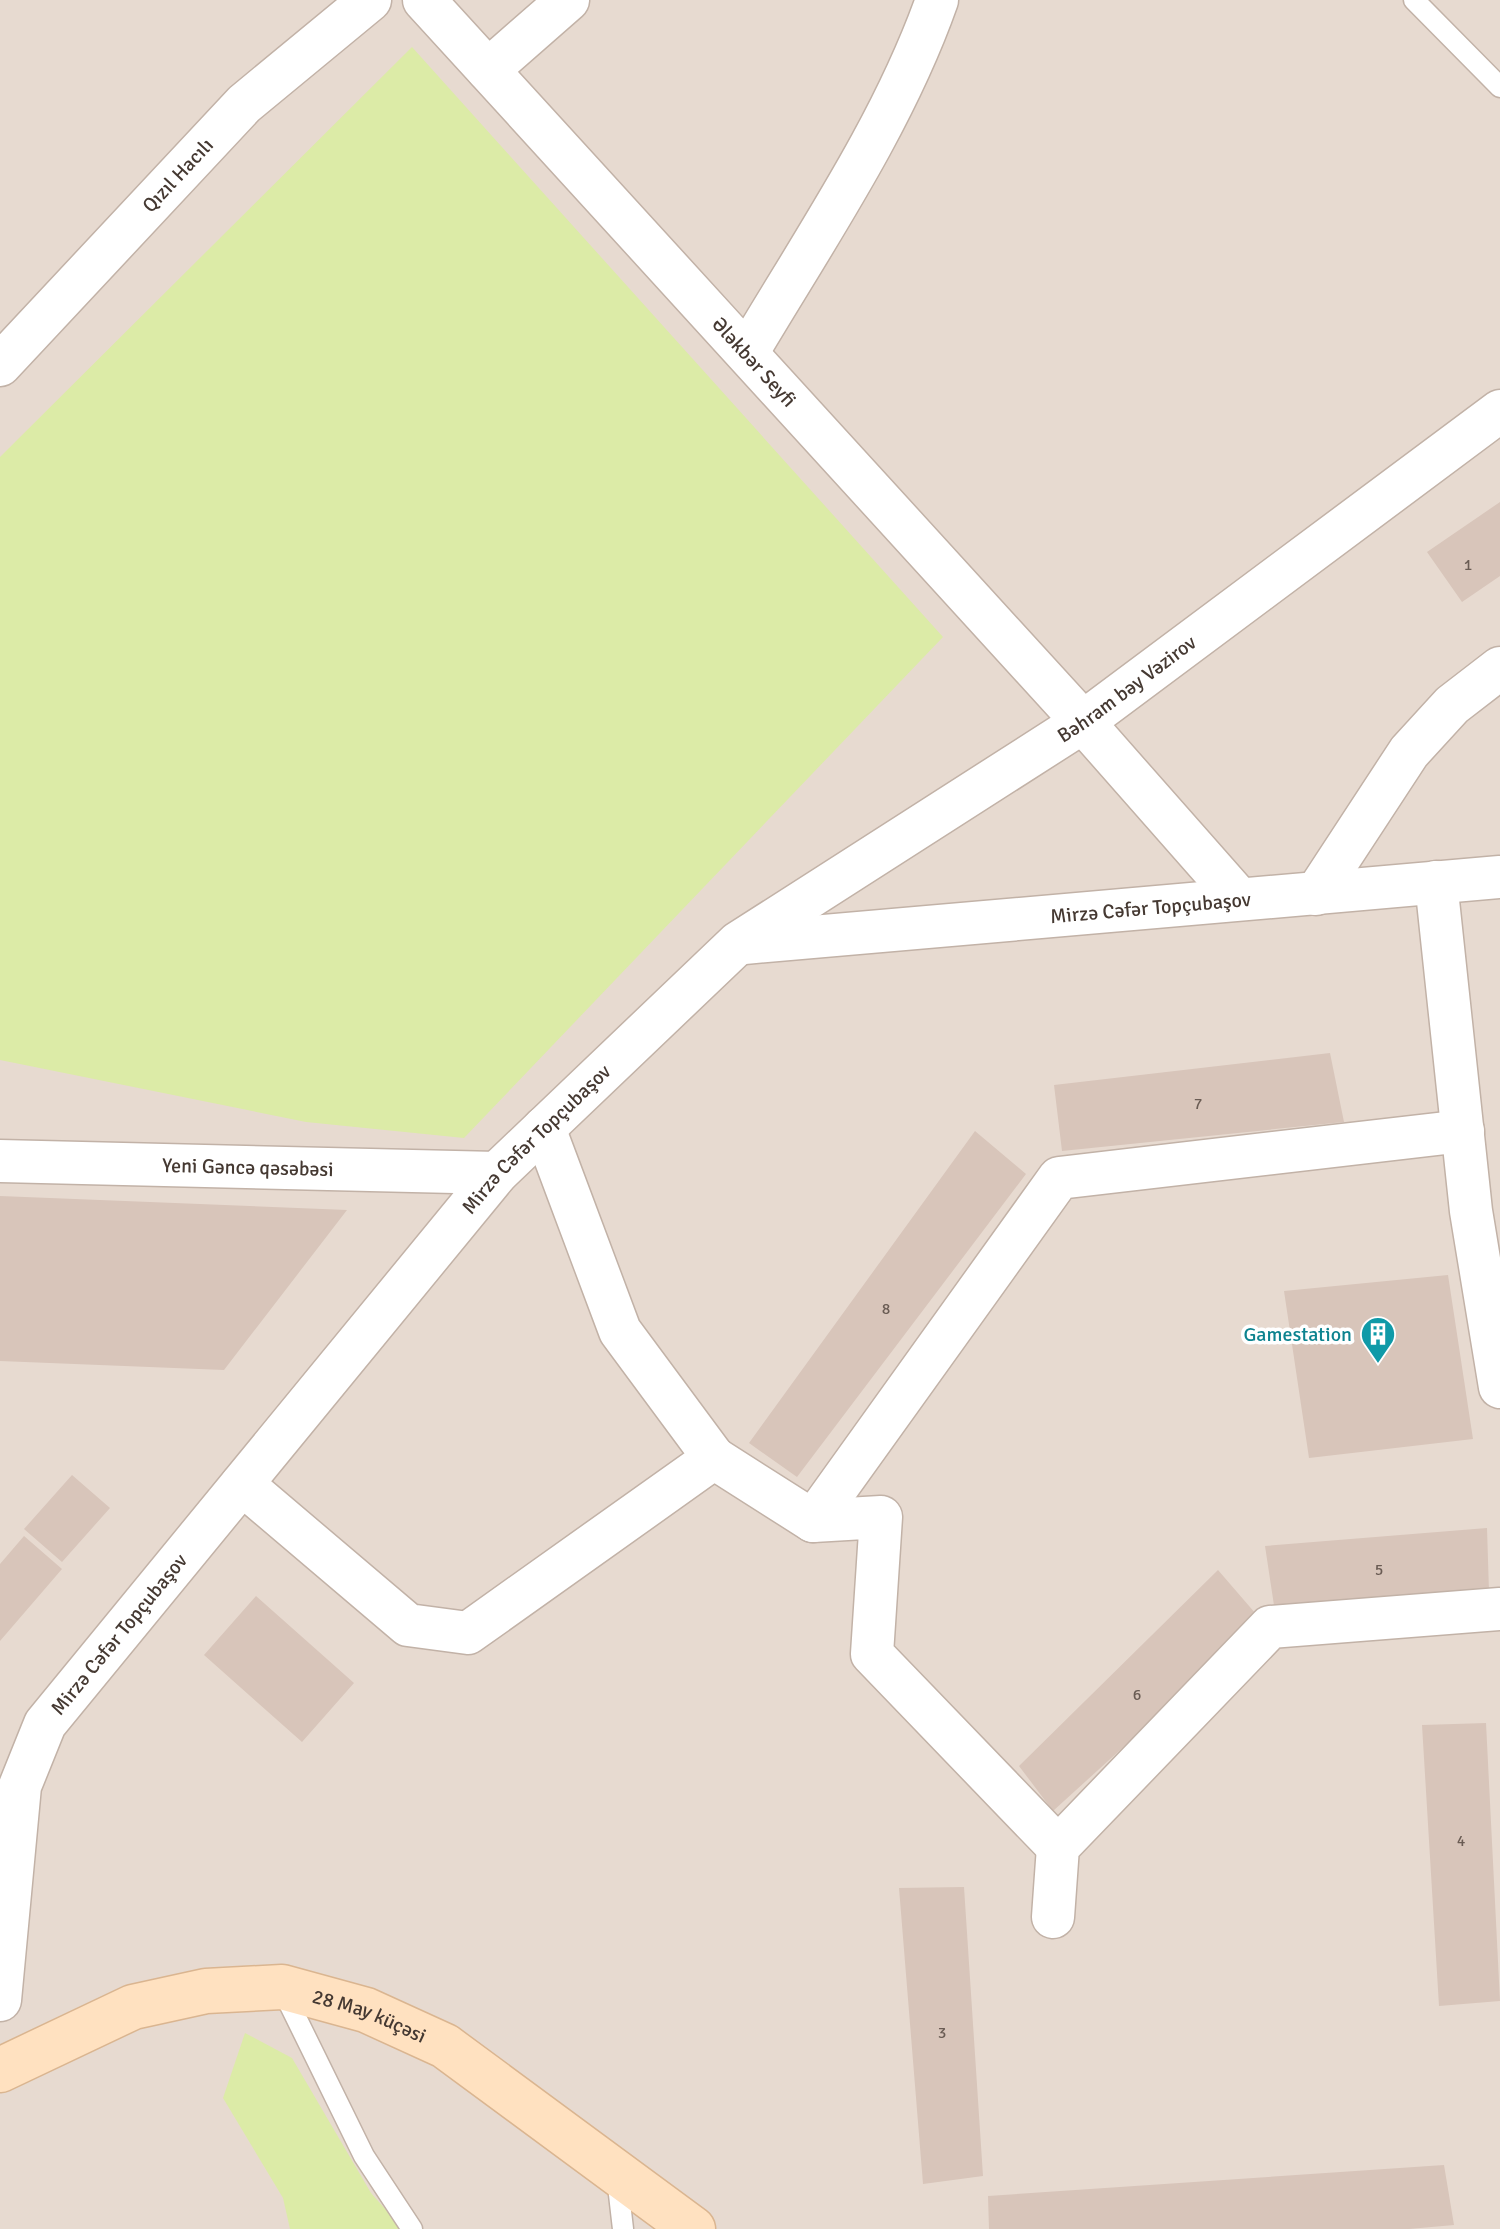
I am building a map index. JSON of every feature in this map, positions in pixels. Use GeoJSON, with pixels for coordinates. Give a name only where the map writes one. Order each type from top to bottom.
{"type":"FeatureCollection","features":[{"type":"Feature","properties":{"kind":"main road","name":"28 May küçəsi"},"geometry":{"type":"LineString","coordinates":[[0,2070],[133,2007],[206,1991],[282,1987],[366,2010],[445,2046],[693,2229]]}},
{"type":"Feature","properties":{"kind":"street","name":"Qızıl Hacılı"},"geometry":{"type":"LineString","coordinates":[[0,365],[244,104],[370,0]]}},
{"type":"Feature","properties":{"kind":"street","name":"Ələkbər Seyfi"},"geometry":{"type":"LineString","coordinates":[[424,0],[1083,722],[1239,899]]}},
{"type":"Feature","properties":{"kind":"street"},"geometry":{"type":"LineString","coordinates":[[488,70],[568,0]]}},
{"type":"Feature","properties":{"kind":"street"},"geometry":{"type":"LineString","coordinates":[[747,353],[858,166],[926,31],[937,0]]}},
{"type":"Feature","properties":{"kind":"street","name":"Bəhram bəy Vəzirov"},"geometry":{"type":"LineString","coordinates":[[738,943],[1083,722],[1500,411]]}},
{"type":"Feature","properties":{"kind":"street"},"geometry":{"type":"LineString","coordinates":[[1316,894],[1409,752],[1452,705],[1500,668]]}},
{"type":"Feature","properties":{"kind":"street","name":"Mirzə Cəfər Topçubaşov"},"geometry":{"type":"LineString","coordinates":[[0,2000],[20,1786],[45,1724],[497,1173],[738,943],[1500,877]]}},
{"type":"Feature","properties":{"kind":"street"},"geometry":{"type":"LineString","coordinates":[[1436,882],[1463,1131],[1486,1210],[1500,1387]]}},
{"type":"Feature","properties":{"kind":"street"},"geometry":{"type":"LineString","coordinates":[[544,1128],[620,1331],[714,1458],[813,1521],[881,1517],[872,1654],[1058,1847]]}},
{"type":"Feature","properties":{"kind":"street"},"geometry":{"type":"LineString","coordinates":[[813,1521],[1059,1178],[1463,1131]]}},
{"type":"Feature","properties":{"kind":"street","name":"Yeni Gəncə qəsəbəsi"},"geometry":{"type":"LineString","coordinates":[[0,1161],[497,1173]]}},
{"type":"Feature","properties":{"kind":"street"},"geometry":{"type":"LineString","coordinates":[[242,1484],[408,1625],[468,1633],[714,1458]]}},
{"type":"Feature","properties":{"kind":"street"},"geometry":{"type":"LineString","coordinates":[[1053,1917],[1058,1847],[1270,1627],[1500,1609]]}},
{"type":"Feature","properties":{"kind":"lane"},"geometry":{"type":"LineString","coordinates":[[1414,0],[1500,87]]}},
{"type":"Feature","properties":{"kind":"lane"},"geometry":{"type":"LineString","coordinates":[[282,1987],[364,2156],[412,2229]]}},
{"type":"Feature","properties":{"kind":"lane"},"geometry":{"type":"LineString","coordinates":[[617,2173],[623,2229]]}},
{"type":"Feature","properties":{"kind":"shaded area"},"geometry":{"type":"Polygon","coordinates":[[[0,0],[1500,0],[1500,2229],[0,2229],[0,0]]]}},
{"type":"Feature","properties":{"kind":"green space"},"geometry":{"type":"Polygon","coordinates":[[[412,47],[943,637],[464,1138],[306,1122],[0,1060],[0,457],[412,47]]]}},
{"type":"Feature","properties":{"kind":"green space"},"geometry":{"type":"Polygon","coordinates":[[[245,2033],[292,2058],[371,2193],[403,2229],[290,2229],[283,2198],[223,2098],[245,2033]]]}},
{"type":"Feature","properties":{"kind":"building"},"geometry":{"type":"Polygon","coordinates":[[[1500,502],[1500,576],[1462,602],[1427,552],[1500,502]]]}},
{"type":"Feature","properties":{"kind":"building"},"geometry":{"type":"Polygon","coordinates":[[[1330,1053],[1344,1122],[1062,1151],[1054,1085],[1330,1053]]]}},
{"type":"Feature","properties":{"kind":"building"},"geometry":{"type":"Polygon","coordinates":[[[975,1131],[1026,1174],[797,1477],[749,1443],[975,1131]]]}},
{"type":"Feature","properties":{"kind":"building"},"geometry":{"type":"Polygon","coordinates":[[[0,1196],[347,1210],[224,1370],[0,1361],[0,1196]]]}},
{"type":"Feature","properties":{"kind":"building","name":"Gamestation"},"geometry":{"type":"Polygon","coordinates":[[[1448,1275],[1473,1439],[1309,1458],[1284,1291],[1448,1275]]]}},
{"type":"Feature","properties":{"kind":"building"},"geometry":{"type":"Polygon","coordinates":[[[72,1475],[110,1508],[62,1562],[24,1529],[72,1475]]]}},
{"type":"Feature","properties":{"kind":"building"},"geometry":{"type":"Polygon","coordinates":[[[1487,1528],[1489,1592],[1275,1612],[1265,1546],[1487,1528]]]}},
{"type":"Feature","properties":{"kind":"building"},"geometry":{"type":"Polygon","coordinates":[[[24,1536],[62,1569],[0,1641],[0,1564],[24,1536]]]}},
{"type":"Feature","properties":{"kind":"building"},"geometry":{"type":"Polygon","coordinates":[[[1218,1570],[1262,1621],[1053,1811],[1019,1766],[1218,1570]]]}},
{"type":"Feature","properties":{"kind":"building"},"geometry":{"type":"Polygon","coordinates":[[[256,1596],[354,1683],[302,1742],[204,1655],[256,1596]]]}},
{"type":"Feature","properties":{"kind":"building"},"geometry":{"type":"Polygon","coordinates":[[[1486,1723],[1500,2001],[1439,2006],[1422,1725],[1486,1723]]]}},
{"type":"Feature","properties":{"kind":"building"},"geometry":{"type":"Polygon","coordinates":[[[964,1887],[983,2176],[923,2184],[899,1888],[964,1887]]]}},
{"type":"Feature","properties":{"kind":"building"},"geometry":{"type":"Polygon","coordinates":[[[1444,2165],[1454,2225],[1409,2229],[989,2229],[988,2196],[1444,2165]]]}},
{"type":"Feature","properties":{"kind":"place","name":"Gamestation"},"geometry":{"type":"Point","coordinates":[1378,1365]}}]}
